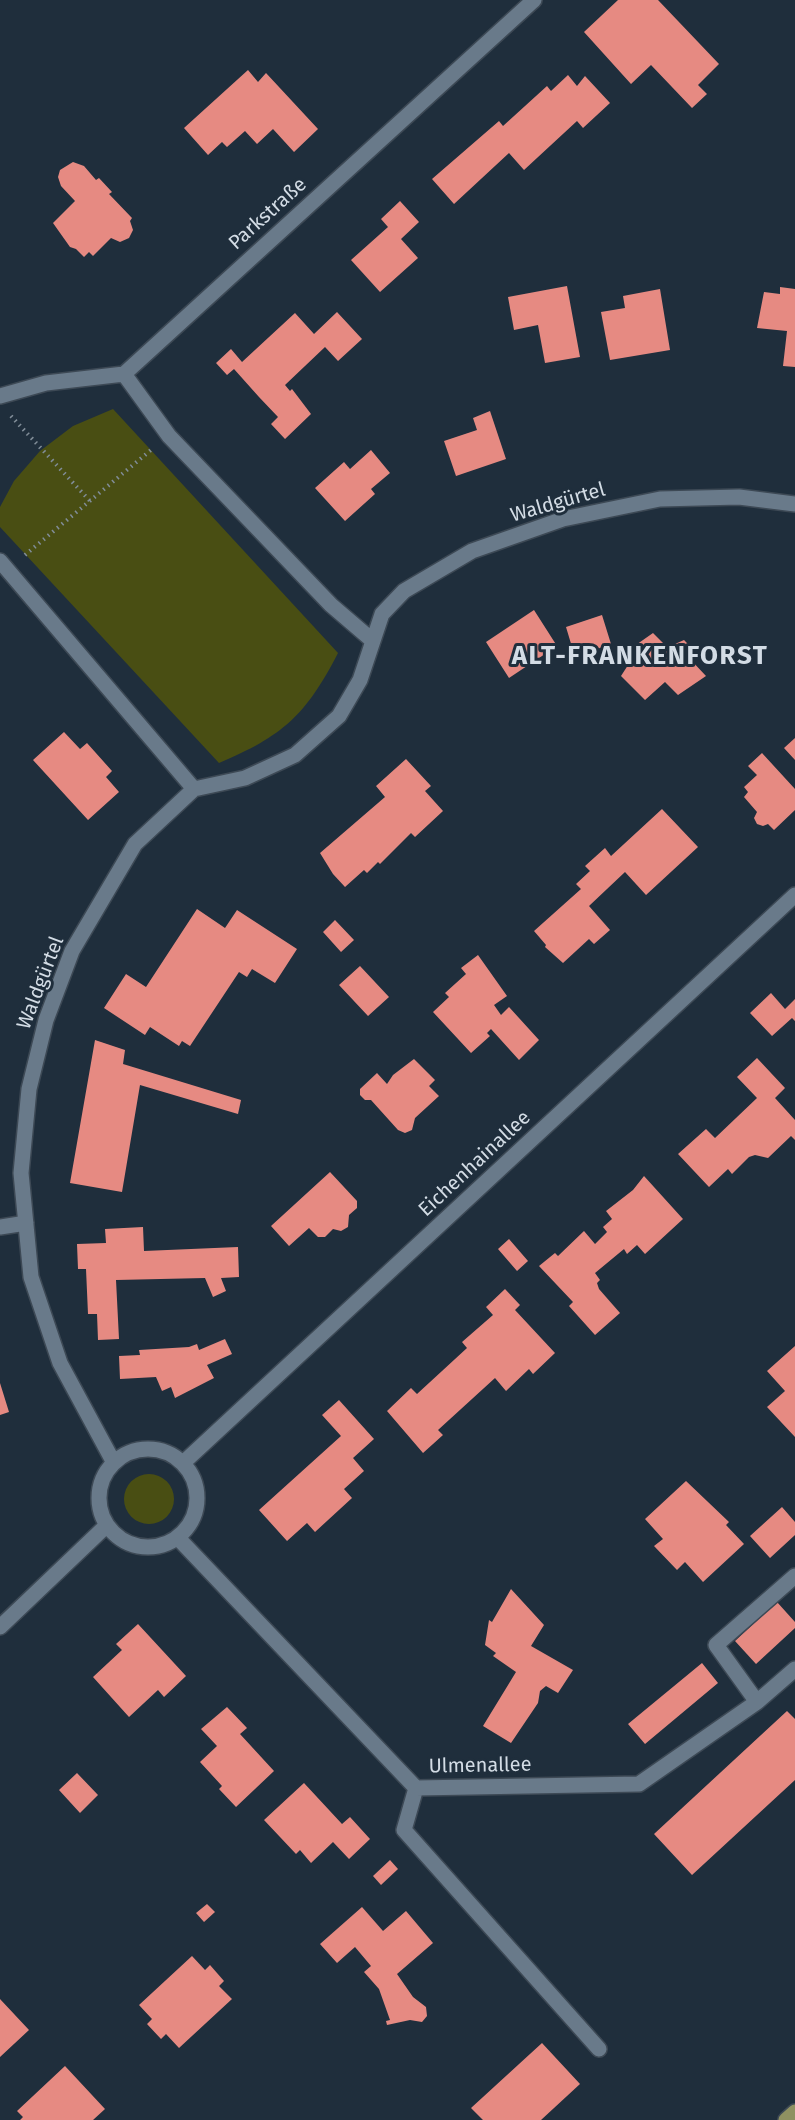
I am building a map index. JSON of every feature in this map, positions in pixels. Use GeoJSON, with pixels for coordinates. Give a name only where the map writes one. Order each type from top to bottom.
{"type":"FeatureCollection","features":[{"type":"Feature","properties":{"kind":"main road"},"geometry":{"type":"LineString","coordinates":[[786,2120],[795,2112]]}},
{"type":"Feature","properties":{"kind":"street","name":"Parkstraße"},"geometry":{"type":"LineString","coordinates":[[124,374],[534,0]]}},
{"type":"Feature","properties":{"kind":"street"},"geometry":{"type":"LineString","coordinates":[[0,396],[46,383],[124,374],[169,436],[331,604],[373,641]]}},
{"type":"Feature","properties":{"kind":"street","name":"Waldgürtel"},"geometry":{"type":"LineString","coordinates":[[114,1463],[60,1363],[31,1276],[21,1173],[29,1089],[46,1020],[72,951],[135,844],[194,789],[245,778],[295,755],[339,716],[360,680],[382,614],[404,591],[472,552],[563,519],[660,499],[739,497],[795,504]]}},
{"type":"Feature","properties":{"kind":"street"},"geometry":{"type":"LineString","coordinates":[[4,565],[194,789]]}},
{"type":"Feature","properties":{"kind":"street","name":"Eichenhainallee"},"geometry":{"type":"LineString","coordinates":[[183,1463],[795,895]]}},
{"type":"Feature","properties":{"kind":"street"},"geometry":{"type":"LineString","coordinates":[[0,1227],[26,1223]]}},
{"type":"Feature","properties":{"kind":"street"},"geometry":{"type":"LineString","coordinates":[[149,1449],[167,1453],[183,1463],[193,1477],[197,1493],[196,1510],[189,1526],[178,1538],[160,1546],[140,1547],[121,1540],[107,1525],[100,1509],[99,1492],[104,1476],[114,1463],[130,1453],[149,1449]]}},
{"type":"Feature","properties":{"kind":"street"},"geometry":{"type":"LineString","coordinates":[[0,1628],[107,1525]]}},
{"type":"Feature","properties":{"kind":"street","name":"Ulmenallee"},"geometry":{"type":"LineString","coordinates":[[178,1538],[416,1788],[639,1784],[757,1702],[795,1669]]}},
{"type":"Feature","properties":{"kind":"street"},"geometry":{"type":"LineString","coordinates":[[757,1702],[716,1645],[795,1576]]}},
{"type":"Feature","properties":{"kind":"street"},"geometry":{"type":"LineString","coordinates":[[416,1788],[404,1830],[599,2049]]}},
{"type":"Feature","properties":{"kind":"path"},"geometry":{"type":"LineString","coordinates":[[8,414],[90,501]]}},
{"type":"Feature","properties":{"kind":"path"},"geometry":{"type":"LineString","coordinates":[[4,565],[90,501],[169,436]]}},
{"type":"Feature","properties":{"kind":"green space"},"geometry":{"type":"Polygon","coordinates":[[[113,409],[338,653],[315,693],[290,721],[260,743],[219,763],[0,527],[0,507],[14,481],[40,451],[73,426],[113,409]]]}},
{"type":"Feature","properties":{"kind":"green space"},"geometry":{"type":"Polygon","coordinates":[[[149,1474],[158,1476],[169,1485],[174,1499],[172,1508],[163,1519],[149,1524],[140,1522],[129,1513],[124,1499],[126,1490],[135,1479],[149,1474]]]}},
{"type":"Feature","properties":{"kind":"building"},"geometry":{"type":"Polygon","coordinates":[[[618,0],[658,0],[719,64],[698,85],[707,94],[692,108],[651,65],[631,84],[584,32],[618,0]]]}},
{"type":"Feature","properties":{"kind":"building"},"geometry":{"type":"Polygon","coordinates":[[[248,70],[258,82],[266,73],[318,129],[294,152],[273,129],[257,144],[245,131],[227,147],[222,142],[208,155],[184,128],[248,70]]]}},
{"type":"Feature","properties":{"kind":"building"},"geometry":{"type":"Polygon","coordinates":[[[568,75],[577,86],[585,76],[610,103],[583,128],[577,121],[524,170],[509,153],[454,204],[432,179],[499,121],[503,126],[547,86],[551,91],[568,75]]]}},
{"type":"Feature","properties":{"kind":"building"},"geometry":{"type":"Polygon","coordinates":[[[73,162],[84,166],[96,180],[99,178],[112,192],[109,194],[132,218],[130,221],[133,230],[129,238],[120,242],[111,238],[93,256],[89,252],[84,257],[76,249],[70,247],[53,223],[75,201],[61,186],[58,177],[60,170],[73,162]]]}},
{"type":"Feature","properties":{"kind":"building"},"geometry":{"type":"Polygon","coordinates":[[[400,201],[419,222],[401,239],[418,258],[380,292],[351,260],[388,227],[381,219],[400,201]]]}},
{"type":"Feature","properties":{"kind":"building"},"geometry":{"type":"Polygon","coordinates":[[[567,286],[580,357],[545,363],[538,325],[514,330],[508,297],[567,286]]]}},
{"type":"Feature","properties":{"kind":"building"},"geometry":{"type":"Polygon","coordinates":[[[780,287],[795,289],[795,367],[783,366],[787,331],[757,328],[764,292],[780,294],[780,287]]]}},
{"type":"Feature","properties":{"kind":"building"},"geometry":{"type":"Polygon","coordinates":[[[660,289],[670,350],[610,360],[601,312],[625,308],[623,296],[660,289]]]}},
{"type":"Feature","properties":{"kind":"building"},"geometry":{"type":"Polygon","coordinates":[[[337,312],[362,339],[338,361],[325,347],[285,385],[290,391],[292,389],[311,414],[285,439],[271,424],[278,417],[234,369],[227,375],[216,363],[231,349],[242,362],[295,313],[314,334],[337,312]]]}},
{"type":"Feature","properties":{"kind":"building"},"geometry":{"type":"Polygon","coordinates":[[[490,411],[506,459],[456,476],[444,441],[477,430],[473,418],[490,411]]]}},
{"type":"Feature","properties":{"kind":"building"},"geometry":{"type":"Polygon","coordinates":[[[371,450],[390,473],[371,489],[375,494],[345,521],[315,488],[344,462],[350,469],[371,450]]]}},
{"type":"Feature","properties":{"kind":"building"},"geometry":{"type":"Polygon","coordinates":[[[534,610],[557,646],[509,678],[486,642],[534,610]]]}},
{"type":"Feature","properties":{"kind":"building"},"geometry":{"type":"Polygon","coordinates":[[[602,615],[611,644],[575,657],[566,627],[602,615]]]}},
{"type":"Feature","properties":{"kind":"building"},"geometry":{"type":"Polygon","coordinates":[[[653,633],[672,652],[675,644],[684,640],[694,650],[690,659],[706,676],[678,695],[665,682],[645,700],[621,676],[630,662],[623,654],[653,633]]]}},
{"type":"Feature","properties":{"kind":"building"},"geometry":{"type":"Polygon","coordinates":[[[64,732],[80,749],[87,743],[112,771],[106,777],[119,792],[88,820],[33,760],[64,732]]]}},
{"type":"Feature","properties":{"kind":"building"},"geometry":{"type":"Polygon","coordinates":[[[795,738],[795,760],[784,748],[795,738]]]}},
{"type":"Feature","properties":{"kind":"building"},"geometry":{"type":"Polygon","coordinates":[[[762,753],[795,789],[795,810],[774,830],[768,824],[763,826],[757,824],[754,818],[757,812],[744,797],[748,792],[744,787],[757,775],[748,766],[762,753]]]}},
{"type":"Feature","properties":{"kind":"building"},"geometry":{"type":"Polygon","coordinates":[[[406,759],[431,786],[425,791],[443,811],[415,837],[411,833],[380,864],[378,862],[367,873],[364,870],[345,887],[333,874],[320,853],[385,797],[376,786],[406,759]]]}},
{"type":"Feature","properties":{"kind":"building"},"geometry":{"type":"Polygon","coordinates":[[[662,809],[698,847],[646,895],[625,872],[589,906],[610,930],[594,944],[589,939],[563,963],[545,947],[546,945],[534,931],[581,889],[576,884],[590,871],[585,866],[605,848],[611,856],[662,809]]]}},
{"type":"Feature","properties":{"kind":"building"},"geometry":{"type":"Polygon","coordinates":[[[197,909],[225,928],[237,910],[297,949],[275,983],[252,969],[247,977],[239,972],[190,1046],[182,1041],[179,1046],[150,1027],[145,1035],[104,1008],[126,974],[146,987],[197,909]]]}},
{"type":"Feature","properties":{"kind":"building"},"geometry":{"type":"Polygon","coordinates":[[[335,920],[354,940],[341,952],[323,932],[335,920]]]}},
{"type":"Feature","properties":{"kind":"building"},"geometry":{"type":"Polygon","coordinates":[[[478,955],[507,996],[494,1005],[501,1015],[509,1007],[539,1040],[519,1060],[491,1029],[487,1033],[490,1036],[471,1053],[433,1012],[449,997],[445,993],[466,974],[461,968],[478,955]]]}},
{"type":"Feature","properties":{"kind":"building"},"geometry":{"type":"Polygon","coordinates":[[[360,966],[389,997],[368,1016],[339,985],[360,966]]]}},
{"type":"Feature","properties":{"kind":"building"},"geometry":{"type":"Polygon","coordinates":[[[771,993],[785,1009],[795,999],[795,1021],[792,1018],[772,1036],[750,1013],[771,993]]]}},
{"type":"Feature","properties":{"kind":"building"},"geometry":{"type":"Polygon","coordinates":[[[95,1040],[125,1050],[123,1064],[241,1100],[238,1114],[140,1085],[122,1192],[70,1183],[95,1040]]]}},
{"type":"Feature","properties":{"kind":"building"},"geometry":{"type":"Polygon","coordinates":[[[757,1058],[785,1088],[775,1098],[795,1120],[795,1140],[791,1136],[768,1158],[755,1155],[749,1157],[732,1174],[728,1169],[709,1187],[678,1154],[706,1129],[715,1138],[757,1098],[737,1077],[757,1058]]]}},
{"type":"Feature","properties":{"kind":"building"},"geometry":{"type":"Polygon","coordinates":[[[414,1059],[435,1080],[429,1086],[439,1096],[415,1118],[412,1130],[405,1133],[398,1130],[371,1100],[365,1100],[360,1095],[360,1089],[377,1073],[387,1084],[393,1075],[414,1059]]]}},
{"type":"Feature","properties":{"kind":"building"},"geometry":{"type":"Polygon","coordinates":[[[330,1172],[357,1201],[357,1208],[349,1215],[348,1227],[341,1231],[333,1229],[325,1237],[318,1237],[309,1228],[289,1246],[271,1226],[330,1172]]]}},
{"type":"Feature","properties":{"kind":"building"},"geometry":{"type":"Polygon","coordinates":[[[644,1176],[683,1219],[645,1254],[637,1245],[627,1254],[624,1249],[595,1273],[600,1280],[597,1283],[599,1289],[620,1313],[595,1335],[569,1306],[573,1302],[539,1266],[555,1253],[558,1256],[584,1231],[595,1244],[607,1232],[603,1227],[612,1219],[606,1211],[633,1190],[644,1176]]]}},
{"type":"Feature","properties":{"kind":"building"},"geometry":{"type":"Polygon","coordinates":[[[143,1227],[144,1251],[238,1247],[239,1277],[221,1278],[226,1291],[213,1297],[205,1278],[116,1280],[119,1339],[98,1340],[97,1314],[88,1314],[86,1269],[78,1269],[77,1244],[106,1243],[105,1229],[143,1227]]]}},
{"type":"Feature","properties":{"kind":"building"},"geometry":{"type":"Polygon","coordinates":[[[509,1239],[528,1261],[517,1271],[498,1249],[509,1239]]]}},
{"type":"Feature","properties":{"kind":"building"},"geometry":{"type":"Polygon","coordinates":[[[505,1289],[520,1305],[515,1310],[555,1353],[533,1374],[529,1369],[506,1391],[495,1378],[438,1430],[443,1435],[423,1453],[387,1411],[411,1388],[417,1394],[467,1348],[462,1342],[493,1315],[486,1307],[505,1289]]]}},
{"type":"Feature","properties":{"kind":"building"},"geometry":{"type":"Polygon","coordinates":[[[225,1339],[232,1354],[207,1365],[214,1378],[175,1398],[171,1387],[162,1391],[156,1377],[120,1379],[119,1356],[140,1355],[139,1350],[189,1347],[197,1344],[199,1350],[225,1339]]]}},
{"type":"Feature","properties":{"kind":"building"},"geometry":{"type":"Polygon","coordinates":[[[795,1346],[795,1437],[767,1407],[785,1391],[767,1371],[795,1346]]]}},
{"type":"Feature","properties":{"kind":"building"},"geometry":{"type":"Polygon","coordinates":[[[0,1383],[9,1412],[0,1415],[0,1383]]]}},
{"type":"Feature","properties":{"kind":"building"},"geometry":{"type":"Polygon","coordinates":[[[339,1400],[374,1439],[353,1458],[364,1471],[344,1489],[352,1498],[315,1532],[307,1523],[287,1541],[259,1510],[341,1436],[322,1415],[339,1400]]]}},
{"type":"Feature","properties":{"kind":"building"},"geometry":{"type":"Polygon","coordinates":[[[686,1481],[729,1522],[726,1525],[744,1544],[703,1582],[685,1562],[677,1570],[654,1546],[663,1539],[645,1519],[686,1481]]]}},
{"type":"Feature","properties":{"kind":"building"},"geometry":{"type":"Polygon","coordinates":[[[782,1507],[795,1522],[795,1535],[770,1558],[750,1536],[782,1507]]]}},
{"type":"Feature","properties":{"kind":"building"},"geometry":{"type":"Polygon","coordinates":[[[511,1589],[544,1625],[531,1646],[573,1670],[558,1693],[546,1686],[540,1691],[538,1703],[511,1743],[483,1726],[516,1672],[493,1656],[496,1653],[485,1645],[489,1620],[492,1622],[511,1589]]]}},
{"type":"Feature","properties":{"kind":"building"},"geometry":{"type":"Polygon","coordinates":[[[777,1602],[795,1622],[795,1628],[756,1664],[735,1641],[777,1602]]]}},
{"type":"Feature","properties":{"kind":"building"},"geometry":{"type":"Polygon","coordinates":[[[138,1624],[186,1676],[164,1697],[158,1690],[129,1717],[93,1677],[122,1650],[116,1644],[138,1624]]]}},
{"type":"Feature","properties":{"kind":"building"},"geometry":{"type":"Polygon","coordinates":[[[702,1663],[718,1683],[645,1744],[628,1724],[702,1663]]]}},
{"type":"Feature","properties":{"kind":"building"},"geometry":{"type":"Polygon","coordinates":[[[227,1707],[247,1728],[240,1734],[274,1771],[236,1807],[219,1789],[222,1786],[200,1762],[217,1746],[201,1729],[227,1707]]]}},
{"type":"Feature","properties":{"kind":"building"},"geometry":{"type":"Polygon","coordinates":[[[787,1711],[795,1719],[795,1780],[692,1875],[654,1834],[787,1711]]]}},
{"type":"Feature","properties":{"kind":"building"},"geometry":{"type":"Polygon","coordinates":[[[77,1773],[98,1795],[80,1813],[59,1790],[77,1773]]]}},
{"type":"Feature","properties":{"kind":"building"},"geometry":{"type":"Polygon","coordinates":[[[304,1783],[342,1824],[350,1817],[370,1839],[349,1859],[333,1842],[311,1863],[300,1850],[296,1854],[264,1820],[304,1783]]]}},
{"type":"Feature","properties":{"kind":"building"},"geometry":{"type":"Polygon","coordinates":[[[390,1860],[398,1869],[381,1885],[373,1876],[390,1860]]]}},
{"type":"Feature","properties":{"kind":"building"},"geometry":{"type":"Polygon","coordinates":[[[207,1904],[215,1912],[204,1922],[196,1913],[207,1904]]]}},
{"type":"Feature","properties":{"kind":"building"},"geometry":{"type":"Polygon","coordinates":[[[362,1907],[383,1931],[406,1911],[433,1943],[397,1974],[413,1997],[426,2007],[427,2016],[422,2022],[410,2020],[387,2025],[386,2021],[390,2020],[379,1989],[364,1972],[371,1966],[355,1947],[337,1963],[320,1944],[362,1907]]]}},
{"type":"Feature","properties":{"kind":"building"},"geometry":{"type":"Polygon","coordinates":[[[192,1956],[205,1970],[210,1965],[224,1981],[219,1986],[232,1999],[179,2048],[166,2034],[161,2039],[147,2024],[152,2019],[139,2005],[192,1956]]]}},
{"type":"Feature","properties":{"kind":"building"},"geometry":{"type":"Polygon","coordinates":[[[0,1999],[29,2030],[0,2057],[0,1999]]]}},
{"type":"Feature","properties":{"kind":"building"},"geometry":{"type":"Polygon","coordinates":[[[542,2043],[580,2084],[541,2120],[483,2120],[471,2108],[542,2043]]]}},
{"type":"Feature","properties":{"kind":"building"},"geometry":{"type":"Polygon","coordinates":[[[65,2066],[105,2109],[93,2120],[20,2120],[23,2117],[17,2111],[65,2066]]]}},
{"type":"Feature","properties":{"kind":"district","name":"ALT-FRANKENFORST"},"geometry":{"type":"Point","coordinates":[640,657]}}]}
